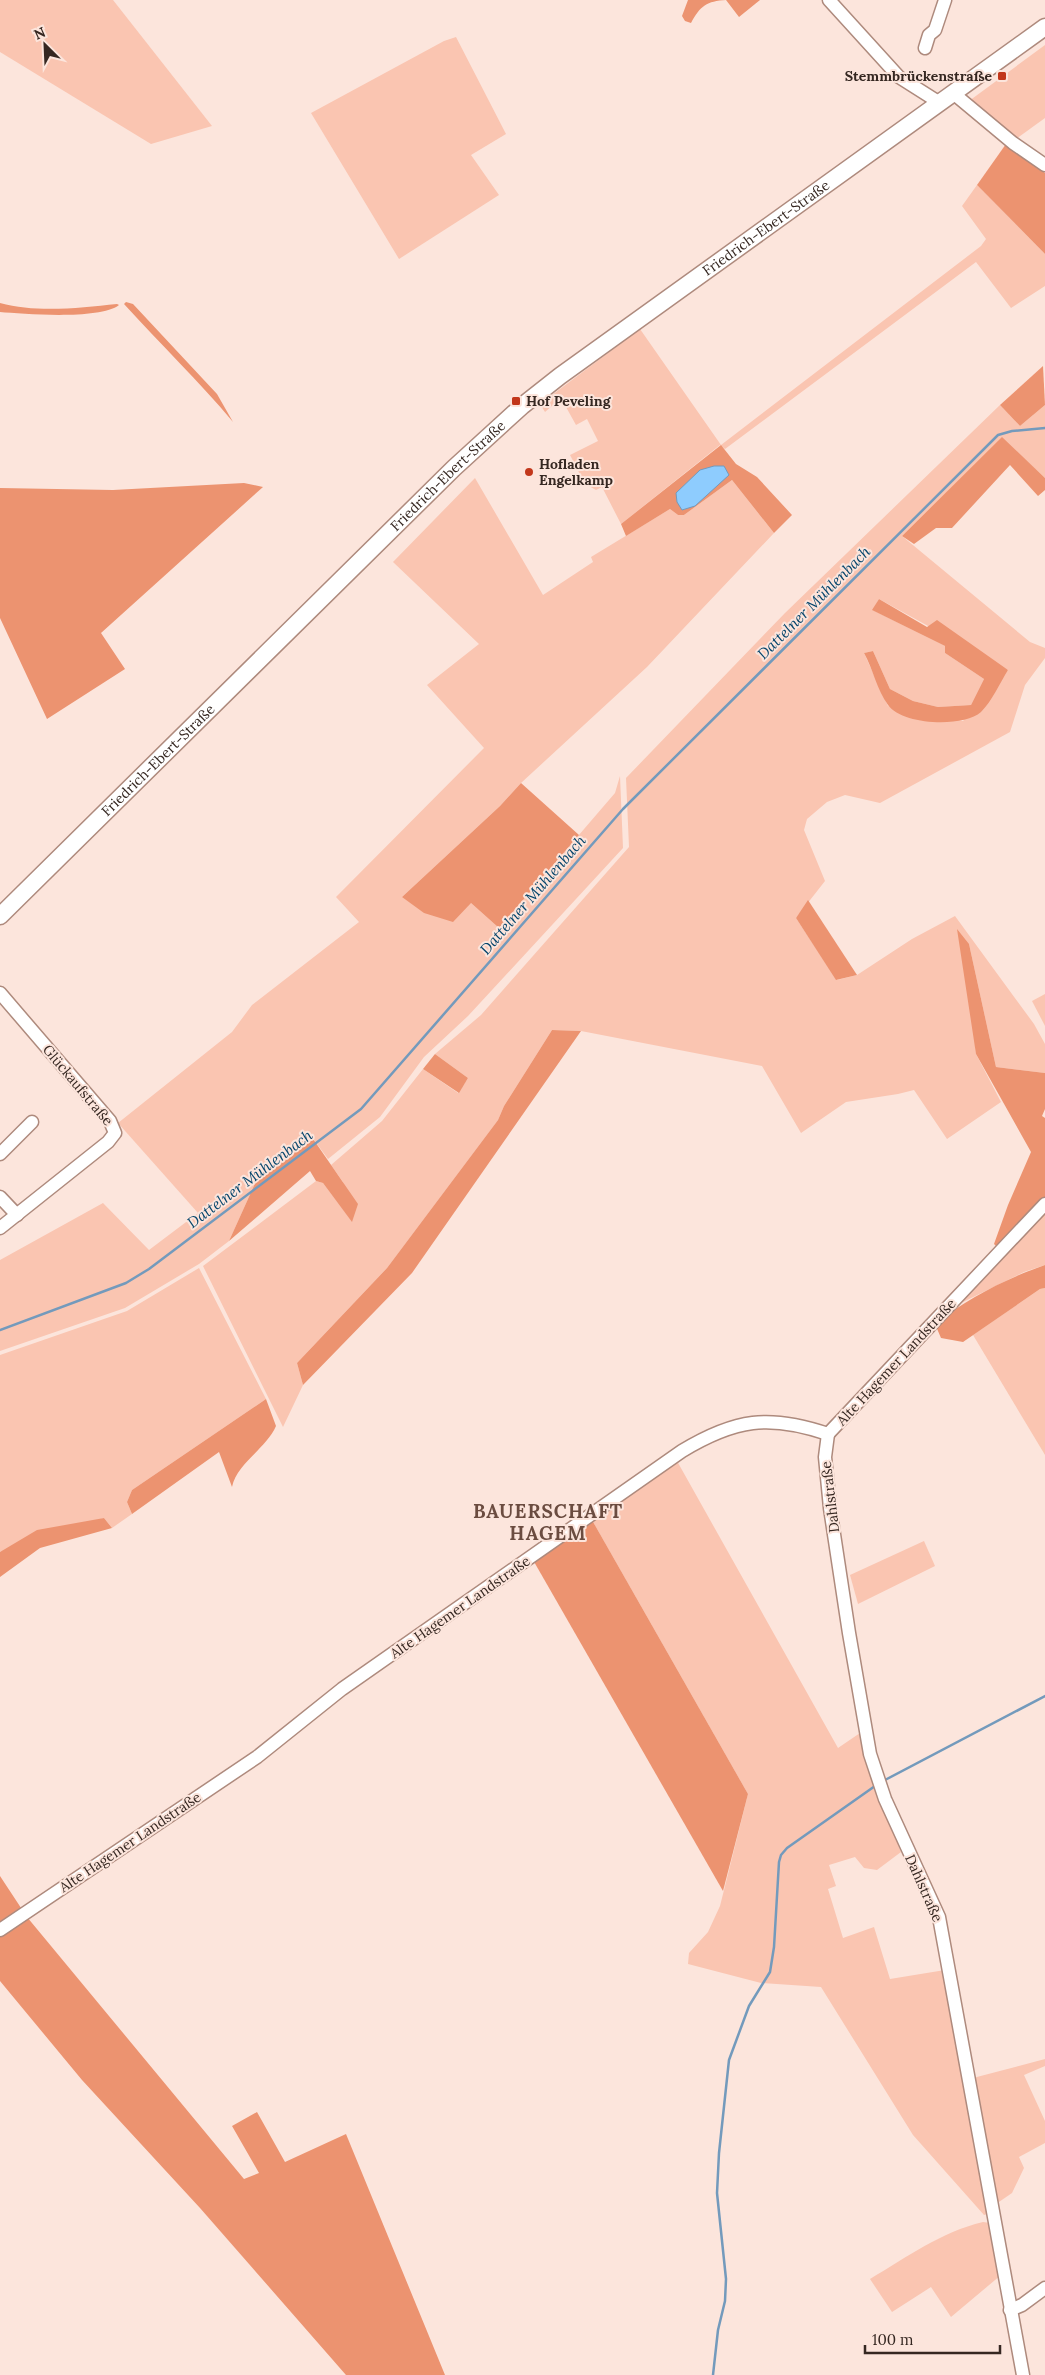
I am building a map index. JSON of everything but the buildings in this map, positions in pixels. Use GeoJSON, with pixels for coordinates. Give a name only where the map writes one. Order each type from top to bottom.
{"type":"FeatureCollection","features":[{"type":"Feature","properties":{"kind":"main road","name":"Friedrich-Ebert-Straße"},"geometry":{"type":"LineString","coordinates":[[0,916],[413,508],[522,406],[560,376],[952,99],[1045,27]]}},
{"type":"Feature","properties":{"kind":"street"},"geometry":{"type":"LineString","coordinates":[[829,0],[898,76],[952,99],[1045,165]]}},
{"type":"Feature","properties":{"kind":"street"},"geometry":{"type":"LineString","coordinates":[[925,48],[929,35],[935,30],[945,0]]}},
{"type":"Feature","properties":{"kind":"street","name":"Glückaufstraße"},"geometry":{"type":"LineString","coordinates":[[0,993],[110,1121],[115,1133],[108,1142],[0,1228]]}},
{"type":"Feature","properties":{"kind":"street"},"geometry":{"type":"LineString","coordinates":[[0,1154],[32,1122]]}},
{"type":"Feature","properties":{"kind":"street"},"geometry":{"type":"LineString","coordinates":[[0,1198],[16,1215]]}},
{"type":"Feature","properties":{"kind":"street","name":"Alte Hagemer Landstraße"},"geometry":{"type":"LineString","coordinates":[[0,1930],[257,1757],[342,1689],[682,1451],[710,1434],[742,1423],[783,1422],[828,1434],[1045,1204]]}},
{"type":"Feature","properties":{"kind":"street","name":"Dahlstraße"},"geometry":{"type":"LineString","coordinates":[[828,1434],[825,1457],[830,1508],[848,1633],[870,1754],[885,1799],[939,1917],[1023,2375]]}},
{"type":"Feature","properties":{"kind":"street"},"geometry":{"type":"LineString","coordinates":[[1010,2310],[1022,2305],[1045,2288]]}},
{"type":"Feature","properties":{"kind":"shaded area"},"geometry":{"type":"Polygon","coordinates":[[[0,0],[113,0],[212,126],[151,144],[0,52],[0,0]]]}},
{"type":"Feature","properties":{"kind":"shaded area"},"geometry":{"type":"Polygon","coordinates":[[[688,0],[726,0],[705,5],[691,23],[685,21],[682,16],[688,0]]]}},
{"type":"Feature","properties":{"kind":"shaded area"},"geometry":{"type":"Polygon","coordinates":[[[726,0],[760,0],[739,17],[726,0]]]}},
{"type":"Feature","properties":{"kind":"shaded area"},"geometry":{"type":"Polygon","coordinates":[[[456,37],[506,134],[471,155],[499,195],[399,259],[311,113],[444,41],[456,37]]]}},
{"type":"Feature","properties":{"kind":"shaded area"},"geometry":{"type":"Polygon","coordinates":[[[1045,45],[1045,118],[1016,139],[969,101],[1045,45]]]}},
{"type":"Feature","properties":{"kind":"shaded area"},"geometry":{"type":"Polygon","coordinates":[[[1006,144],[1045,173],[1045,254],[977,185],[1006,144]]]}},
{"type":"Feature","properties":{"kind":"shaded area"},"geometry":{"type":"Polygon","coordinates":[[[977,185],[1045,254],[1045,286],[1011,308],[976,262],[725,449],[720,445],[621,524],[602,487],[596,490],[585,484],[570,455],[598,441],[587,419],[576,425],[561,398],[545,412],[540,404],[640,329],[721,445],[981,246],[986,239],[962,206],[977,185]]]}},
{"type":"Feature","properties":{"kind":"shaded area"},"geometry":{"type":"Polygon","coordinates":[[[126,302],[133,304],[217,394],[233,422],[124,304],[126,302]]]}},
{"type":"Feature","properties":{"kind":"shaded area"},"geometry":{"type":"Polygon","coordinates":[[[0,303],[43,309],[119,305],[96,313],[43,315],[0,312],[0,303]]]}},
{"type":"Feature","properties":{"kind":"shaded area"},"geometry":{"type":"Polygon","coordinates":[[[1043,366],[1045,405],[1020,426],[1000,405],[1043,366]]]}},
{"type":"Feature","properties":{"kind":"shaded area"},"geometry":{"type":"Polygon","coordinates":[[[1000,405],[1020,426],[1045,405],[1045,478],[1002,438],[902,536],[1030,642],[1045,648],[1045,658],[1025,685],[1010,732],[880,803],[845,795],[827,802],[807,819],[804,830],[825,881],[796,918],[837,980],[857,975],[912,939],[955,916],[1034,1024],[1045,1044],[1045,1073],[996,1067],[969,944],[976,1054],[1001,1102],[947,1139],[914,1090],[846,1102],[801,1133],[762,1066],[581,1031],[552,1030],[504,1106],[498,1120],[387,1268],[297,1363],[303,1385],[283,1427],[203,1266],[316,1181],[323,1183],[352,1221],[343,1182],[331,1165],[382,1121],[423,1069],[458,1093],[468,1078],[435,1054],[481,1015],[629,847],[626,778],[785,613],[1000,405]],[[879,599],[873,610],[945,646],[945,653],[984,679],[971,705],[938,707],[913,701],[890,689],[873,651],[864,653],[888,706],[963,721],[1008,670],[879,599]]]}},
{"type":"Feature","properties":{"kind":"shaded area"},"geometry":{"type":"Polygon","coordinates":[[[1002,437],[1045,478],[1045,490],[1038,496],[1010,465],[952,528],[936,528],[914,544],[902,536],[1002,437]]]}},
{"type":"Feature","properties":{"kind":"shaded area"},"geometry":{"type":"Polygon","coordinates":[[[721,445],[736,464],[757,477],[792,515],[774,533],[732,480],[684,515],[678,515],[670,509],[626,536],[621,524],[721,445]]]}},
{"type":"Feature","properties":{"kind":"shaded area"},"geometry":{"type":"Polygon","coordinates":[[[475,478],[543,595],[593,562],[591,557],[670,509],[678,515],[684,515],[732,480],[774,533],[647,667],[521,783],[500,806],[402,897],[471,903],[499,928],[615,793],[620,776],[623,848],[468,1016],[424,1057],[380,1117],[328,1159],[309,1133],[262,1168],[229,1241],[199,1264],[125,1308],[0,1351],[0,1260],[103,1203],[149,1250],[198,1213],[118,1123],[232,1032],[252,1005],[359,922],[336,897],[484,748],[427,685],[479,644],[393,562],[475,478]]]}},
{"type":"Feature","properties":{"kind":"shaded area"},"geometry":{"type":"Polygon","coordinates":[[[244,483],[263,487],[101,633],[125,669],[47,719],[0,618],[0,488],[113,490],[244,483]]]}},
{"type":"Feature","properties":{"kind":"shaded area"},"geometry":{"type":"Polygon","coordinates":[[[879,599],[927,627],[937,620],[1008,670],[981,712],[961,720],[933,722],[906,717],[895,712],[888,705],[864,653],[873,651],[890,689],[913,701],[938,707],[971,705],[984,679],[945,653],[945,646],[872,610],[879,599]]]}},
{"type":"Feature","properties":{"kind":"shaded area"},"geometry":{"type":"Polygon","coordinates":[[[521,783],[579,835],[499,928],[471,903],[453,922],[424,913],[402,897],[500,806],[521,783]]]}},
{"type":"Feature","properties":{"kind":"shaded area"},"geometry":{"type":"Polygon","coordinates":[[[808,900],[857,975],[836,980],[796,918],[808,900]]]}},
{"type":"Feature","properties":{"kind":"shaded area"},"geometry":{"type":"Polygon","coordinates":[[[957,929],[969,944],[996,1067],[1045,1073],[1045,1109],[1042,1116],[1045,1118],[1045,1199],[998,1248],[994,1244],[1008,1205],[1031,1152],[976,1054],[957,929]]]}},
{"type":"Feature","properties":{"kind":"shaded area"},"geometry":{"type":"Polygon","coordinates":[[[1045,994],[1045,1026],[1032,1001],[1045,994]]]}},
{"type":"Feature","properties":{"kind":"shaded area"},"geometry":{"type":"Polygon","coordinates":[[[552,1030],[581,1031],[412,1273],[303,1385],[297,1363],[387,1268],[498,1120],[504,1106],[552,1030]]]}},
{"type":"Feature","properties":{"kind":"shaded area"},"geometry":{"type":"Polygon","coordinates":[[[435,1054],[468,1078],[459,1093],[423,1069],[435,1054]]]}},
{"type":"Feature","properties":{"kind":"shaded area"},"geometry":{"type":"Polygon","coordinates":[[[309,1133],[358,1204],[352,1222],[323,1183],[316,1181],[310,1171],[229,1241],[262,1168],[309,1133]]]}},
{"type":"Feature","properties":{"kind":"shaded area"},"geometry":{"type":"Polygon","coordinates":[[[1045,1211],[1045,1265],[1024,1272],[961,1303],[1045,1211]]]}},
{"type":"Feature","properties":{"kind":"shaded area"},"geometry":{"type":"Polygon","coordinates":[[[1045,1265],[1045,1288],[1040,1289],[963,1342],[941,1338],[935,1324],[960,1306],[1016,1276],[1045,1265]]]}},
{"type":"Feature","properties":{"kind":"shaded area"},"geometry":{"type":"Polygon","coordinates":[[[199,1268],[266,1399],[132,1490],[127,1502],[132,1514],[112,1528],[104,1518],[0,1552],[0,1355],[127,1311],[199,1268]]]}},
{"type":"Feature","properties":{"kind":"shaded area"},"geometry":{"type":"Polygon","coordinates":[[[1045,1288],[1045,1455],[973,1335],[1040,1289],[1045,1288]]]}},
{"type":"Feature","properties":{"kind":"shaded area"},"geometry":{"type":"Polygon","coordinates":[[[266,1399],[276,1426],[266,1442],[245,1463],[235,1478],[232,1487],[219,1452],[132,1514],[127,1502],[132,1490],[266,1399]]]}},
{"type":"Feature","properties":{"kind":"shaded area"},"geometry":{"type":"Polygon","coordinates":[[[677,1461],[838,1748],[860,1733],[873,1779],[901,1852],[877,1870],[864,1868],[855,1857],[829,1865],[836,1886],[828,1889],[843,1938],[874,1927],[890,1979],[945,1970],[988,2214],[984,2215],[913,2135],[821,1987],[761,1983],[688,1964],[689,1953],[708,1932],[720,1906],[748,1794],[592,1520],[677,1461]]]}},
{"type":"Feature","properties":{"kind":"shaded area"},"geometry":{"type":"Polygon","coordinates":[[[104,1518],[112,1528],[40,1548],[0,1577],[0,1552],[37,1530],[104,1518]]]}},
{"type":"Feature","properties":{"kind":"shaded area"},"geometry":{"type":"Polygon","coordinates":[[[592,1520],[748,1794],[723,1891],[533,1560],[592,1520]]]}},
{"type":"Feature","properties":{"kind":"shaded area"},"geometry":{"type":"Polygon","coordinates":[[[924,1541],[935,1566],[858,1604],[850,1575],[924,1541]]]}},
{"type":"Feature","properties":{"kind":"shaded area"},"geometry":{"type":"Polygon","coordinates":[[[0,1876],[27,1917],[244,2179],[259,2173],[232,2126],[257,2112],[285,2162],[346,2134],[445,2375],[346,2375],[200,2208],[82,2080],[0,1981],[0,1876]]]}},
{"type":"Feature","properties":{"kind":"shaded area"},"geometry":{"type":"Polygon","coordinates":[[[1045,2059],[1045,2066],[1024,2075],[1045,2121],[1045,2143],[1019,2157],[1024,2168],[1012,2193],[996,2204],[973,2078],[1045,2059]]]}},
{"type":"Feature","properties":{"kind":"shaded area"},"geometry":{"type":"Polygon","coordinates":[[[983,2222],[990,2223],[1001,2275],[951,2317],[931,2287],[892,2312],[870,2279],[939,2239],[968,2226],[983,2222]]]}},
{"type":"Feature","properties":{"kind":"water"},"geometry":{"type":"Polygon","coordinates":[[[714,466],[724,466],[729,475],[695,506],[682,510],[677,502],[676,493],[700,470],[714,466]]]}},
{"type":"Feature","properties":{"kind":"waterway","name":"Dattelner Mühlenbach"},"geometry":{"type":"LineString","coordinates":[[0,1330],[126,1283],[149,1269],[361,1109],[623,809],[998,435],[1012,431],[1045,428]]}},
{"type":"Feature","properties":{"kind":"waterway"},"geometry":{"type":"LineString","coordinates":[[883,1781],[1045,1696]]}},
{"type":"Feature","properties":{"kind":"waterway"},"geometry":{"type":"LineString","coordinates":[[713,2375],[718,2330],[725,2301],[726,2279],[717,2193],[719,2153],[729,2060],[749,2006],[770,1972],[774,1947],[779,1862],[781,1855],[787,1848],[875,1786]]}},
{"type":"Feature","properties":{"kind":"place","name":"Stemmbrückenstraße"},"geometry":{"type":"Point","coordinates":[1002,76]}},
{"type":"Feature","properties":{"kind":"place","name":"Hof Peveling"},"geometry":{"type":"Point","coordinates":[516,401]}},
{"type":"Feature","properties":{"kind":"place","name":"Hofladen Engelkamp"},"geometry":{"type":"Point","coordinates":[529,472]}},
{"type":"Feature","properties":{"kind":"district","name":"BAUERSCHAFT HAGEM"},"geometry":{"type":"Point","coordinates":[548,1522]}}]}
